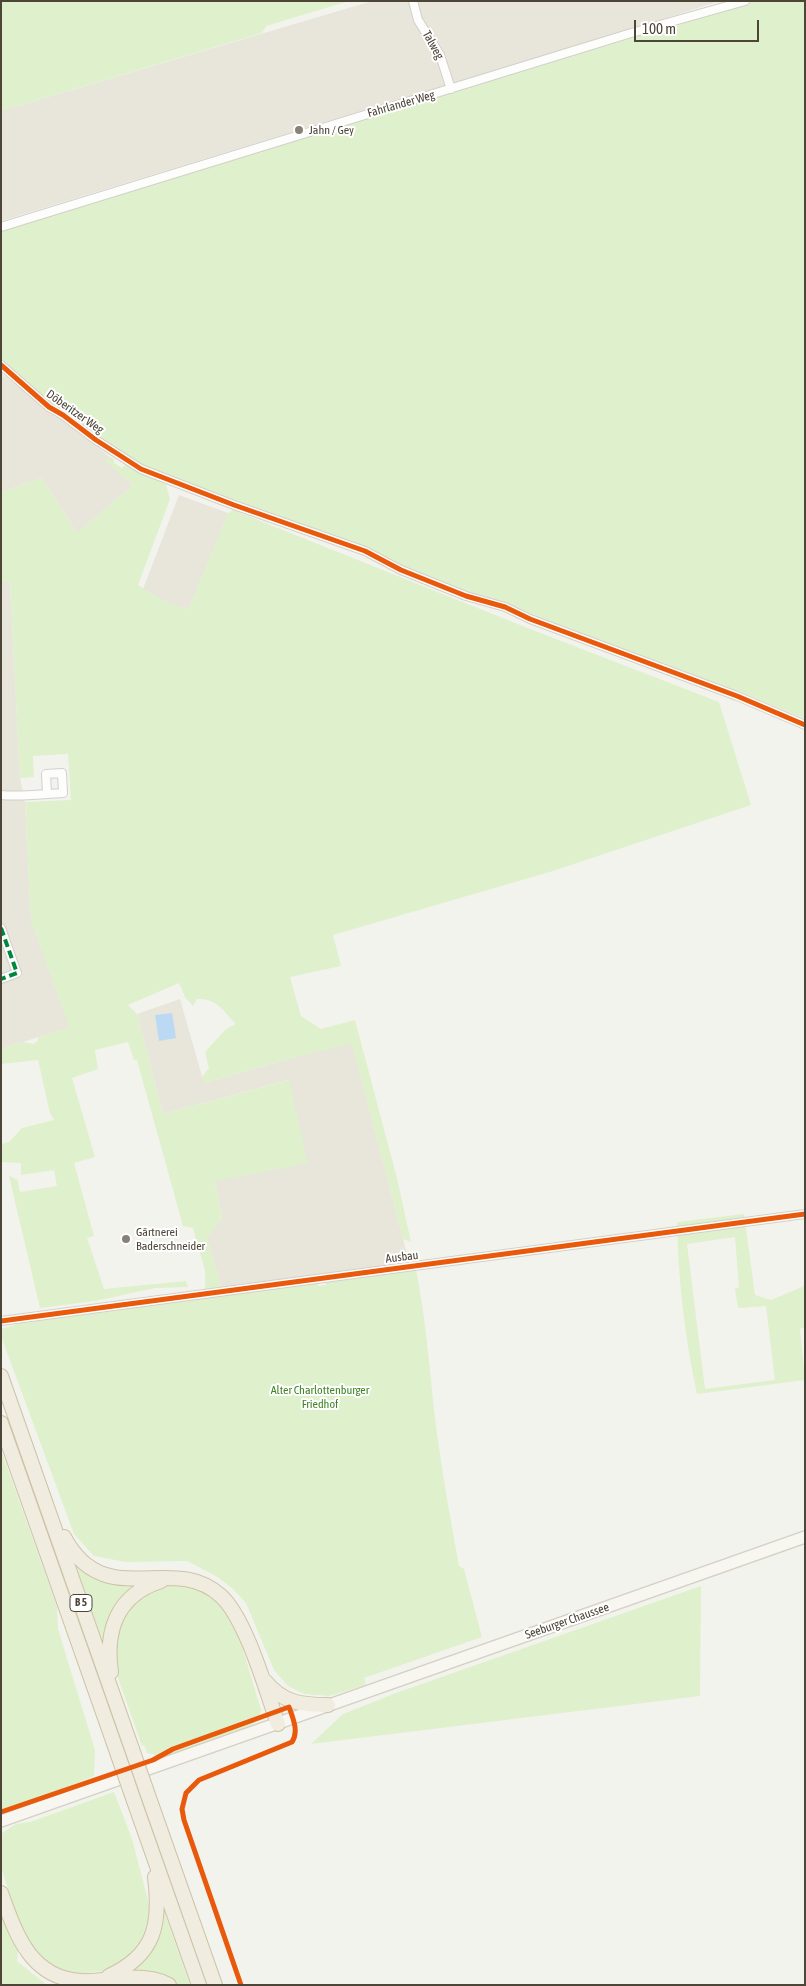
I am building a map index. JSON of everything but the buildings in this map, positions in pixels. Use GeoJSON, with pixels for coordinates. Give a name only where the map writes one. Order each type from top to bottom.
{"type":"FeatureCollection","features":[{"type":"Feature","properties":{"kind":"highway","name":"B 5"},"geometry":{"type":"LineString","coordinates":[[1,1376],[216,1985]]}},
{"type":"Feature","properties":{"kind":"highway","name":"B 5"},"geometry":{"type":"LineString","coordinates":[[1,1423],[199,1985]]}},
{"type":"Feature","properties":{"kind":"highway"},"geometry":{"type":"LineString","coordinates":[[41,1489],[69,1547],[77,1557],[90,1567],[116,1578],[182,1578],[197,1582],[214,1590],[223,1597],[239,1621],[278,1724]]}},
{"type":"Feature","properties":{"kind":"highway"},"geometry":{"type":"LineString","coordinates":[[121,1717],[109,1648],[115,1620],[128,1601],[137,1592],[169,1578]]}},
{"type":"Feature","properties":{"kind":"highway"},"geometry":{"type":"LineString","coordinates":[[259,1672],[272,1688],[292,1701],[305,1705],[328,1705]]}},
{"type":"Feature","properties":{"kind":"highway"},"geometry":{"type":"LineString","coordinates":[[104,1979],[130,1965],[142,1954],[154,1934],[156,1924],[156,1886],[152,1854]]}},
{"type":"Feature","properties":{"kind":"highway"},"geometry":{"type":"LineString","coordinates":[[2,1896],[23,1947],[34,1960],[46,1969],[71,1980],[92,1981],[132,1978],[169,1985]]}},
{"type":"Feature","properties":{"kind":"main road","name":"Seeburger Chaussee"},"geometry":{"type":"LineString","coordinates":[[1,1822],[805,1537]]}},
{"type":"Feature","properties":{"kind":"street","name":"Talweg"},"geometry":{"type":"LineString","coordinates":[[412,1],[418,20],[440,54],[451,89]]}},
{"type":"Feature","properties":{"kind":"street","name":"Fahrlander Weg"},"geometry":{"type":"LineString","coordinates":[[1,227],[628,34],[745,1]]}},
{"type":"Feature","properties":{"kind":"street","name":"Döberitzer Weg"},"geometry":{"type":"LineString","coordinates":[[1,366],[49,407],[63,414],[96,440],[142,469],[234,505],[365,552],[401,570],[466,596],[505,607],[530,619],[737,696],[805,725]]}},
{"type":"Feature","properties":{"kind":"street"},"geometry":{"type":"LineString","coordinates":[[1,795],[47,794]]}},
{"type":"Feature","properties":{"kind":"street"},"geometry":{"type":"LineString","coordinates":[[1,928],[17,973],[1,979]]}},
{"type":"Feature","properties":{"kind":"street","name":"Ausbau"},"geometry":{"type":"LineString","coordinates":[[1,1321],[805,1214]]}},
{"type":"Feature","properties":{"kind":"shaded area"},"geometry":{"type":"Polygon","coordinates":[[[372,1],[720,1],[455,85],[384,104],[1,221],[1,111],[372,1]]]}},
{"type":"Feature","properties":{"kind":"shaded area"},"geometry":{"type":"Polygon","coordinates":[[[1,373],[110,457],[105,460],[133,485],[77,533],[42,478],[1,492],[1,373]]]}},
{"type":"Feature","properties":{"kind":"shaded area"},"geometry":{"type":"Polygon","coordinates":[[[179,495],[228,513],[200,583],[189,607],[186,609],[164,601],[143,589],[179,495]]]}},
{"type":"Feature","properties":{"kind":"shaded area"},"geometry":{"type":"Polygon","coordinates":[[[1,582],[10,582],[20,778],[25,803],[31,920],[70,1027],[1,1049],[1,582]]]}},
{"type":"Feature","properties":{"kind":"shaded area"},"geometry":{"type":"Polygon","coordinates":[[[180,999],[204,1083],[352,1043],[409,1262],[222,1289],[207,1238],[222,1218],[215,1181],[288,1080],[163,1114],[137,1014],[180,999]]]}},
{"type":"Feature","properties":{"kind":"green space"},"geometry":{"type":"Polygon","coordinates":[[[1,1],[349,1],[266,26],[262,33],[1,111],[1,1]]]}},
{"type":"Feature","properties":{"kind":"green space"},"geometry":{"type":"Polygon","coordinates":[[[755,1],[805,1],[805,719],[738,691],[506,605],[466,594],[275,516],[138,464],[80,422],[39,397],[1,362],[1,231],[755,1]]]}},
{"type":"Feature","properties":{"kind":"green space"},"geometry":{"type":"Polygon","coordinates":[[[110,457],[114,459],[114,463],[122,468],[126,464],[166,485],[170,499],[138,585],[164,601],[186,609],[189,607],[228,513],[233,510],[530,629],[719,702],[751,805],[553,871],[333,935],[341,966],[290,977],[301,1016],[321,1029],[355,1020],[397,1178],[411,1242],[403,1239],[352,1044],[295,1057],[204,1083],[202,1077],[209,1068],[205,1052],[226,1029],[236,1024],[223,1010],[215,1003],[204,999],[197,999],[193,1006],[185,997],[179,983],[128,1005],[137,1014],[163,1114],[289,1080],[308,1163],[215,1181],[222,1218],[207,1238],[222,1289],[205,1290],[205,1271],[193,1228],[183,1226],[137,1060],[134,1060],[128,1042],[95,1050],[98,1069],[72,1078],[95,1157],[74,1163],[94,1236],[87,1238],[104,1289],[186,1281],[188,1287],[155,1288],[95,1301],[40,1308],[9,1176],[18,1180],[20,1192],[57,1186],[54,1170],[21,1175],[21,1163],[1,1162],[1,1144],[9,1142],[22,1128],[54,1120],[50,1113],[38,1060],[1,1064],[1,1049],[23,1042],[34,1044],[38,1037],[69,1027],[31,920],[25,802],[71,800],[68,754],[33,756],[34,777],[20,778],[10,582],[1,582],[1,492],[42,478],[77,533],[133,485],[104,460],[110,457]]]}},
{"type":"Feature","properties":{"kind":"green space"},"geometry":{"type":"Polygon","coordinates":[[[744,1214],[755,1295],[771,1300],[805,1284],[805,1327],[800,1329],[805,1380],[697,1394],[683,1308],[677,1222],[744,1214]],[[735,1237],[687,1244],[705,1389],[775,1380],[766,1306],[738,1308],[735,1289],[739,1287],[735,1237]]]}},
{"type":"Feature","properties":{"kind":"green space","name":"Alter Charlottenburger Friedhof"},"geometry":{"type":"Polygon","coordinates":[[[416,1270],[426,1331],[444,1484],[459,1566],[464,1569],[482,1637],[364,1678],[366,1685],[329,1696],[304,1694],[288,1686],[274,1670],[246,1603],[232,1588],[216,1576],[187,1561],[126,1562],[94,1556],[74,1534],[1,1336],[1,1329],[21,1323],[317,1283],[318,1286],[326,1285],[326,1282],[416,1270]]]}},
{"type":"Feature","properties":{"kind":"green space"},"geometry":{"type":"Polygon","coordinates":[[[1,1450],[57,1607],[58,1629],[95,1750],[94,1776],[1,1815],[1,1450]]]}},
{"type":"Feature","properties":{"kind":"green space"},"geometry":{"type":"Polygon","coordinates":[[[73,1557],[147,1581],[105,1641],[102,1639],[73,1557]]]}},
{"type":"Feature","properties":{"kind":"green space"},"geometry":{"type":"Polygon","coordinates":[[[164,1584],[192,1586],[221,1602],[230,1615],[241,1643],[261,1710],[257,1721],[248,1728],[159,1759],[153,1754],[147,1753],[144,1745],[142,1746],[116,1672],[113,1641],[129,1604],[164,1584]]]}},
{"type":"Feature","properties":{"kind":"green space"},"geometry":{"type":"Polygon","coordinates":[[[701,1586],[700,1696],[311,1744],[343,1714],[396,1693],[701,1586]]]}},
{"type":"Feature","properties":{"kind":"green space"},"geometry":{"type":"Polygon","coordinates":[[[114,1792],[132,1839],[150,1908],[147,1929],[138,1952],[112,1971],[90,1972],[86,1975],[65,1972],[52,1967],[28,1944],[19,1924],[1,1867],[1,1834],[16,1824],[30,1822],[114,1792]]]}},
{"type":"Feature","properties":{"kind":"green space"},"geometry":{"type":"Polygon","coordinates":[[[162,1905],[190,1985],[179,1985],[160,1975],[120,1974],[130,1969],[162,1905]]]}},
{"type":"Feature","properties":{"kind":"green space"},"geometry":{"type":"Polygon","coordinates":[[[1,1913],[18,1948],[17,1961],[47,1985],[1,1985],[1,1913]]]}},
{"type":"Feature","properties":{"kind":"water"},"geometry":{"type":"Polygon","coordinates":[[[172,1013],[176,1038],[159,1041],[155,1015],[172,1013]]]}},
{"type":"Feature","properties":{"kind":"marked path"},"geometry":{"type":"LineString","coordinates":[[1,928],[17,973],[1,979]]}},
{"type":"Feature","properties":{"kind":"cycle path"},"geometry":{"type":"LineString","coordinates":[[1,365],[49,407],[141,469],[234,505],[365,551],[401,570],[466,596],[505,607],[530,619],[737,696],[805,725]]}},
{"type":"Feature","properties":{"kind":"cycle path"},"geometry":{"type":"LineString","coordinates":[[1,1321],[805,1214]]}},
{"type":"Feature","properties":{"kind":"cycle path"},"geometry":{"type":"LineString","coordinates":[[1,1812],[153,1760],[173,1749],[289,1707],[295,1729],[292,1742],[199,1780],[186,1793],[182,1809],[184,1820],[241,1985]]}},
{"type":"Feature","properties":{"kind":"place","name":"Jahn / Gey"},"geometry":{"type":"Point","coordinates":[299,130]}},
{"type":"Feature","properties":{"kind":"place","name":"Gärtnerei Baderschneider"},"geometry":{"type":"Point","coordinates":[126,1239]}}]}
